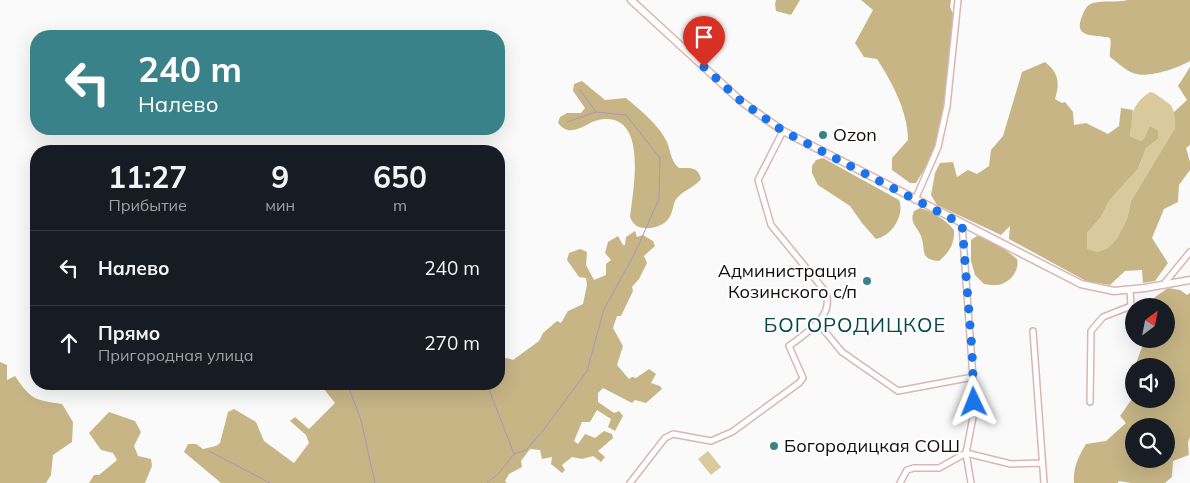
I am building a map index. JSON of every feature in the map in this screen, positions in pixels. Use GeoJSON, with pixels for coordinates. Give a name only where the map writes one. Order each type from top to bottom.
{"type":"FeatureCollection","features":[{"type":"Feature","properties":{"kind":"street"},"geometry":{"type":"LineString","coordinates":[[630,0],[742,102],[783,131],[1081,284],[1114,292],[1130,291],[1190,280]]}},
{"type":"Feature","properties":{"kind":"street"},"geometry":{"type":"LineString","coordinates":[[915,200],[938,147],[947,106],[958,0]]}},
{"type":"Feature","properties":{"kind":"street"},"geometry":{"type":"LineString","coordinates":[[630,483],[665,438],[673,434],[712,441],[732,432],[799,383],[803,378],[789,346],[818,323],[827,307],[827,296],[771,225],[758,180],[783,131]]}},
{"type":"Feature","properties":{"kind":"street"},"geometry":{"type":"LineString","coordinates":[[962,224],[973,377],[974,412],[966,453],[971,483]]}},
{"type":"Feature","properties":{"kind":"street"},"geometry":{"type":"LineString","coordinates":[[1163,285],[1190,252]]}},
{"type":"Feature","properties":{"kind":"street"},"geometry":{"type":"LineString","coordinates":[[1090,402],[1091,331],[1103,317],[1131,306],[1130,291]]}},
{"type":"Feature","properties":{"kind":"street"},"geometry":{"type":"LineString","coordinates":[[818,323],[842,352],[898,391],[973,377]]}},
{"type":"Feature","properties":{"kind":"street"},"geometry":{"type":"LineString","coordinates":[[1033,331],[1044,483]]}},
{"type":"Feature","properties":{"kind":"street"},"geometry":{"type":"LineString","coordinates":[[900,483],[907,470],[914,468],[938,468],[966,453],[1011,464],[1042,463]]}},
{"type":"Feature","properties":{"kind":"shaded area"},"geometry":{"type":"Polygon","coordinates":[[[776,0],[800,0],[791,15],[776,11],[776,0]]]}},
{"type":"Feature","properties":{"kind":"shaded area"},"geometry":{"type":"Polygon","coordinates":[[[861,0],[951,0],[950,7],[955,18],[944,105],[936,150],[916,183],[910,183],[892,170],[892,158],[908,140],[907,129],[902,108],[883,68],[877,59],[864,57],[855,43],[873,10],[861,0]]]}},
{"type":"Feature","properties":{"kind":"shaded area"},"geometry":{"type":"Polygon","coordinates":[[[1190,0],[1190,61],[1178,67],[1154,74],[1133,73],[1110,57],[1110,38],[1092,36],[1082,32],[1080,22],[1086,7],[1097,2],[1190,0]]]}},
{"type":"Feature","properties":{"kind":"shaded area"},"geometry":{"type":"Polygon","coordinates":[[[1045,62],[1056,74],[1058,88],[1055,99],[1062,103],[1065,102],[1073,112],[1074,125],[1086,123],[1108,134],[1119,126],[1121,108],[1133,110],[1130,136],[1141,141],[1150,126],[1158,131],[1158,139],[1146,148],[1138,169],[1109,201],[1101,217],[1087,233],[1087,249],[1097,252],[1108,248],[1117,238],[1127,219],[1131,201],[1175,128],[1174,112],[1187,100],[1178,86],[1190,67],[1190,145],[1186,148],[1190,170],[1179,185],[1178,202],[1164,209],[1152,238],[1168,263],[1155,281],[1143,283],[1142,270],[1125,271],[1110,285],[1086,281],[1009,239],[1010,226],[1001,235],[937,205],[931,195],[935,173],[940,163],[953,162],[957,177],[968,170],[977,174],[989,166],[991,150],[1003,136],[1022,72],[1045,62]]]}},
{"type":"Feature","properties":{"kind":"shaded area"},"geometry":{"type":"Polygon","coordinates":[[[582,81],[605,100],[626,98],[658,128],[666,140],[676,165],[679,168],[696,170],[700,175],[701,179],[699,182],[677,198],[669,218],[661,225],[649,228],[640,227],[634,224],[630,217],[635,157],[627,129],[618,121],[604,119],[574,130],[564,128],[558,123],[560,117],[567,113],[581,113],[585,108],[573,91],[574,84],[582,81]]]}},
{"type":"Feature","properties":{"kind":"shaded area"},"geometry":{"type":"Polygon","coordinates":[[[1150,92],[1171,105],[1174,112],[1175,128],[1131,201],[1127,219],[1117,238],[1108,248],[1097,252],[1087,250],[1087,233],[1101,217],[1109,201],[1138,169],[1146,148],[1158,139],[1145,137],[1141,141],[1130,136],[1132,116],[1136,106],[1150,92]]]}},
{"type":"Feature","properties":{"kind":"shaded area"},"geometry":{"type":"Polygon","coordinates":[[[823,158],[899,200],[899,218],[887,234],[876,239],[850,206],[818,185],[812,173],[812,166],[816,160],[823,158]]]}},
{"type":"Feature","properties":{"kind":"shaded area"},"geometry":{"type":"Polygon","coordinates":[[[920,208],[938,216],[954,230],[951,247],[939,261],[928,258],[924,253],[921,236],[912,219],[914,211],[920,208]]]}},
{"type":"Feature","properties":{"kind":"shaded area"},"geometry":{"type":"Polygon","coordinates":[[[635,231],[637,237],[643,235],[653,241],[655,246],[644,256],[647,263],[639,279],[632,287],[633,291],[621,316],[617,316],[613,328],[623,346],[617,365],[629,379],[632,377],[636,378],[649,369],[656,374],[651,383],[660,386],[662,389],[646,403],[635,400],[632,403],[603,388],[598,393],[598,402],[614,413],[619,411],[623,416],[615,431],[608,427],[611,419],[597,410],[590,422],[582,422],[574,441],[578,444],[585,434],[595,438],[604,431],[612,434],[613,438],[598,451],[605,457],[601,462],[593,456],[582,459],[572,457],[562,465],[565,470],[562,473],[551,464],[552,457],[542,459],[540,450],[530,449],[521,461],[522,467],[509,474],[505,481],[507,483],[221,483],[184,452],[188,444],[196,444],[203,449],[220,443],[228,412],[234,409],[256,422],[264,441],[294,463],[309,443],[306,435],[290,421],[295,417],[309,429],[335,403],[325,390],[505,390],[505,358],[513,360],[539,341],[543,333],[557,321],[561,323],[568,311],[583,304],[587,285],[586,278],[579,277],[567,260],[569,253],[580,249],[587,252],[586,265],[594,280],[606,275],[606,264],[611,260],[605,253],[608,242],[618,236],[623,245],[625,245],[626,237],[635,231]]]}},
{"type":"Feature","properties":{"kind":"shaded area"},"geometry":{"type":"Polygon","coordinates":[[[977,236],[998,245],[1017,259],[1017,268],[1013,276],[1006,282],[997,285],[984,284],[975,275],[971,261],[971,240],[977,236]]]}},
{"type":"Feature","properties":{"kind":"shaded area"},"geometry":{"type":"Polygon","coordinates":[[[1168,288],[1180,290],[1187,295],[1190,293],[1189,455],[1175,460],[1175,418],[1125,418],[1125,422],[1120,416],[1126,408],[1175,408],[1175,358],[1138,358],[1142,348],[1175,348],[1175,298],[1155,298],[1168,288]]]}},
{"type":"Feature","properties":{"kind":"shaded area"},"geometry":{"type":"Polygon","coordinates":[[[0,362],[7,365],[7,380],[15,376],[25,390],[34,398],[62,404],[73,422],[72,442],[53,455],[51,475],[46,483],[0,483],[0,362]]]}},
{"type":"Feature","properties":{"kind":"shaded area"},"geometry":{"type":"Polygon","coordinates":[[[109,412],[135,421],[141,432],[134,446],[138,456],[151,459],[152,466],[145,483],[89,483],[94,475],[99,475],[117,460],[113,453],[101,450],[89,433],[109,412]]]}},
{"type":"Feature","properties":{"kind":"shaded area"},"geometry":{"type":"Polygon","coordinates":[[[1125,424],[1125,468],[1173,468],[1172,477],[1165,483],[1119,481],[1118,483],[1074,483],[1074,472],[1086,444],[1106,441],[1125,424]]]}},
{"type":"Feature","properties":{"kind":"shaded area"},"geometry":{"type":"Polygon","coordinates":[[[708,451],[721,467],[711,475],[698,459],[708,451]]]}},
{"type":"Feature","properties":{"kind":"waterway"},"geometry":{"type":"LineString","coordinates":[[580,90],[596,112]]}},
{"type":"Feature","properties":{"kind":"waterway"},"geometry":{"type":"LineString","coordinates":[[514,454],[526,450],[542,432],[587,371],[604,309],[634,255],[659,199],[660,158],[626,115],[596,112],[567,122]]}},
{"type":"Feature","properties":{"kind":"waterway"},"geometry":{"type":"LineString","coordinates":[[350,390],[361,420],[375,483]]}},
{"type":"Feature","properties":{"kind":"waterway"},"geometry":{"type":"LineString","coordinates":[[487,483],[499,473],[514,454],[489,390]]}},
{"type":"Feature","properties":{"kind":"waterway"},"geometry":{"type":"LineString","coordinates":[[209,451],[270,483]]}},
{"type":"Feature","properties":{"kind":"place","name":"Ozon"},"geometry":{"type":"Point","coordinates":[823,135]}},
{"type":"Feature","properties":{"kind":"place","name":"Администрация Козинского с/п"},"geometry":{"type":"Point","coordinates":[867,281]}},
{"type":"Feature","properties":{"kind":"place","name":"Богородицкая СОШ"},"geometry":{"type":"Point","coordinates":[774,446]}},
{"type":"Feature","properties":{"kind":"district","name":"БОГОРОДИЦКОЕ"},"geometry":{"type":"Point","coordinates":[855,325]}},
{"type":"Feature","properties":{"kind":"route"},"geometry":{"type":"LineString","coordinates":[[704,67],[742,102],[783,131],[962,224],[972,350],[974,402]]}}]}
